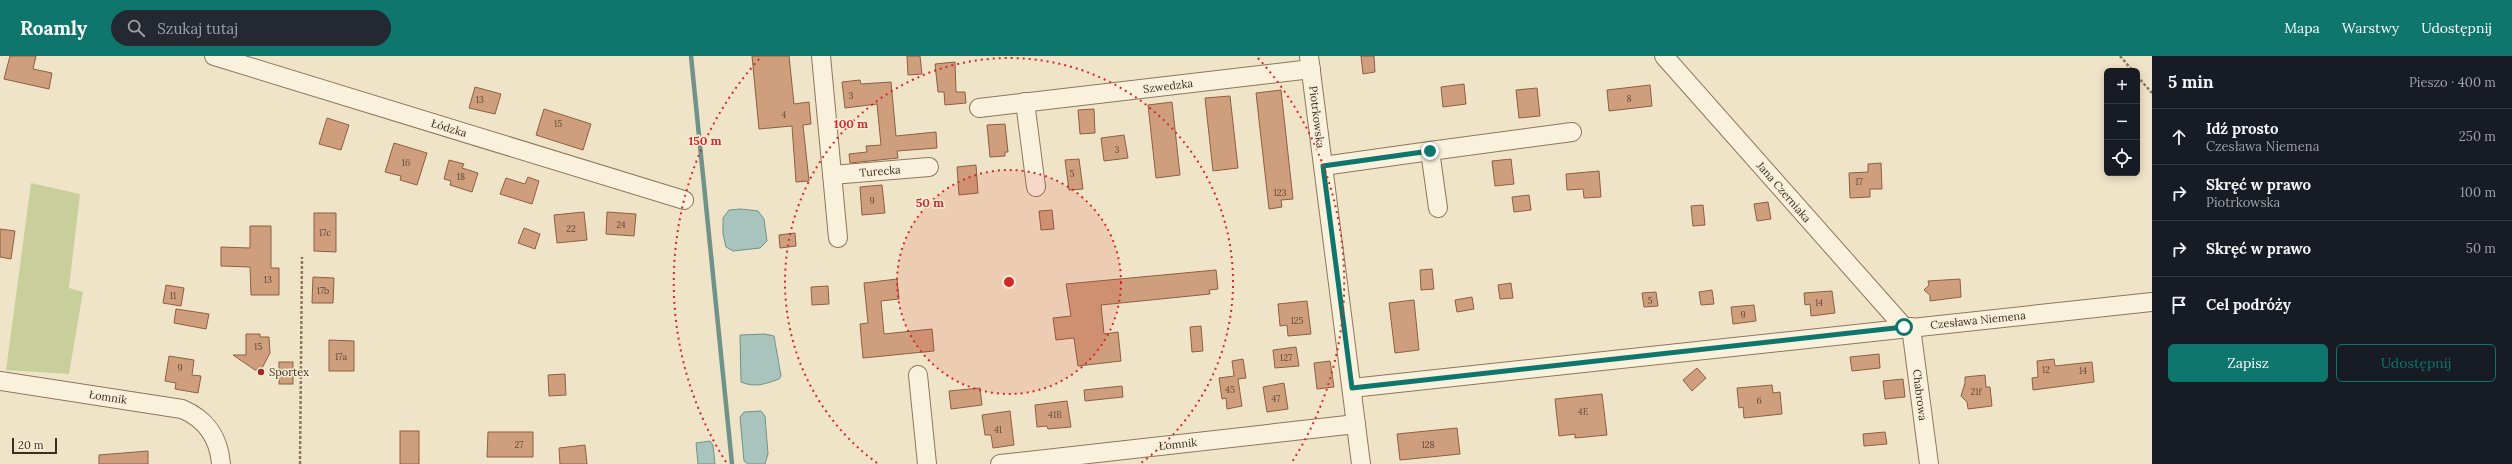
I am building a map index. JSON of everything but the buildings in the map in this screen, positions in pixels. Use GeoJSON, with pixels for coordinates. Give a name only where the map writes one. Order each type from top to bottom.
{"type":"FeatureCollection","features":[{"type":"Feature","properties":{"kind":"street","name":"Łódzka"},"geometry":{"type":"LineString","coordinates":[[214,56],[684,200]]}},
{"type":"Feature","properties":{"kind":"street"},"geometry":{"type":"LineString","coordinates":[[821,56],[838,238]]}},
{"type":"Feature","properties":{"kind":"street","name":"Jana Czerniaka"},"geometry":{"type":"LineString","coordinates":[[1664,56],[1907,327]]}},
{"type":"Feature","properties":{"kind":"street","name":"Szwedzka"},"geometry":{"type":"LineString","coordinates":[[979,108],[1310,62]]}},
{"type":"Feature","properties":{"kind":"street","name":"Piotrkowska"},"geometry":{"type":"LineString","coordinates":[[1310,62],[1361,464]]}},
{"type":"Feature","properties":{"kind":"street"},"geometry":{"type":"LineString","coordinates":[[1026,102],[1036,187]]}},
{"type":"Feature","properties":{"kind":"street"},"geometry":{"type":"LineString","coordinates":[[1323,166],[1572,132]]}},
{"type":"Feature","properties":{"kind":"street"},"geometry":{"type":"LineString","coordinates":[[1430,151],[1438,208]]}},
{"type":"Feature","properties":{"kind":"street","name":"Turecka"},"geometry":{"type":"LineString","coordinates":[[832,175],[929,166]]}},
{"type":"Feature","properties":{"kind":"street","name":"Czesława Niemena"},"geometry":{"type":"LineString","coordinates":[[1352,388],[1907,327],[2152,302]]}},
{"type":"Feature","properties":{"kind":"street","name":"Chabrowa"},"geometry":{"type":"LineString","coordinates":[[1907,327],[1929,464]]}},
{"type":"Feature","properties":{"kind":"street"},"geometry":{"type":"LineString","coordinates":[[918,375],[927,464]]}},
{"type":"Feature","properties":{"kind":"street","name":"Łomnik"},"geometry":{"type":"LineString","coordinates":[[0,381],[182,409],[199,417],[210,429],[220,452],[221,464]]}},
{"type":"Feature","properties":{"kind":"street","name":"Łomnik"},"geometry":{"type":"LineString","coordinates":[[1000,464],[1356,424]]}},
{"type":"Feature","properties":{"kind":"path"},"geometry":{"type":"LineString","coordinates":[[2120,56],[2130,68]]}},
{"type":"Feature","properties":{"kind":"path"},"geometry":{"type":"LineString","coordinates":[[2140,79],[2152,93]]}},
{"type":"Feature","properties":{"kind":"path"},"geometry":{"type":"LineString","coordinates":[[300,464],[302,257]]}},
{"type":"Feature","properties":{"kind":"green space"},"geometry":{"type":"Polygon","coordinates":[[[31,183],[80,194],[69,288],[83,292],[69,374],[6,370],[31,183]]]}},
{"type":"Feature","properties":{"kind":"water"},"geometry":{"type":"Polygon","coordinates":[[[741,209],[758,211],[764,219],[767,241],[760,248],[733,251],[726,247],[723,234],[723,218],[729,210],[741,209]]]}},
{"type":"Feature","properties":{"kind":"water"},"geometry":{"type":"Polygon","coordinates":[[[765,334],[774,336],[781,376],[779,379],[760,385],[751,385],[741,382],[740,335],[765,334]]]}},
{"type":"Feature","properties":{"kind":"water"},"geometry":{"type":"Polygon","coordinates":[[[761,411],[765,416],[768,454],[765,464],[748,464],[744,461],[740,417],[744,412],[761,411]]]}},
{"type":"Feature","properties":{"kind":"water"},"geometry":{"type":"Polygon","coordinates":[[[710,441],[713,445],[715,464],[698,464],[696,443],[710,441]]]}},
{"type":"Feature","properties":{"kind":"waterway"},"geometry":{"type":"LineString","coordinates":[[691,56],[732,464]]}},
{"type":"Feature","properties":{"kind":"place","name":"Sportex"},"geometry":{"type":"Point","coordinates":[261,372]}},
{"type":"Feature","properties":{"kind":"route"},"geometry":{"type":"LineString","coordinates":[[1430,151],[1323,166],[1352,388],[1904,327]]}}]}
